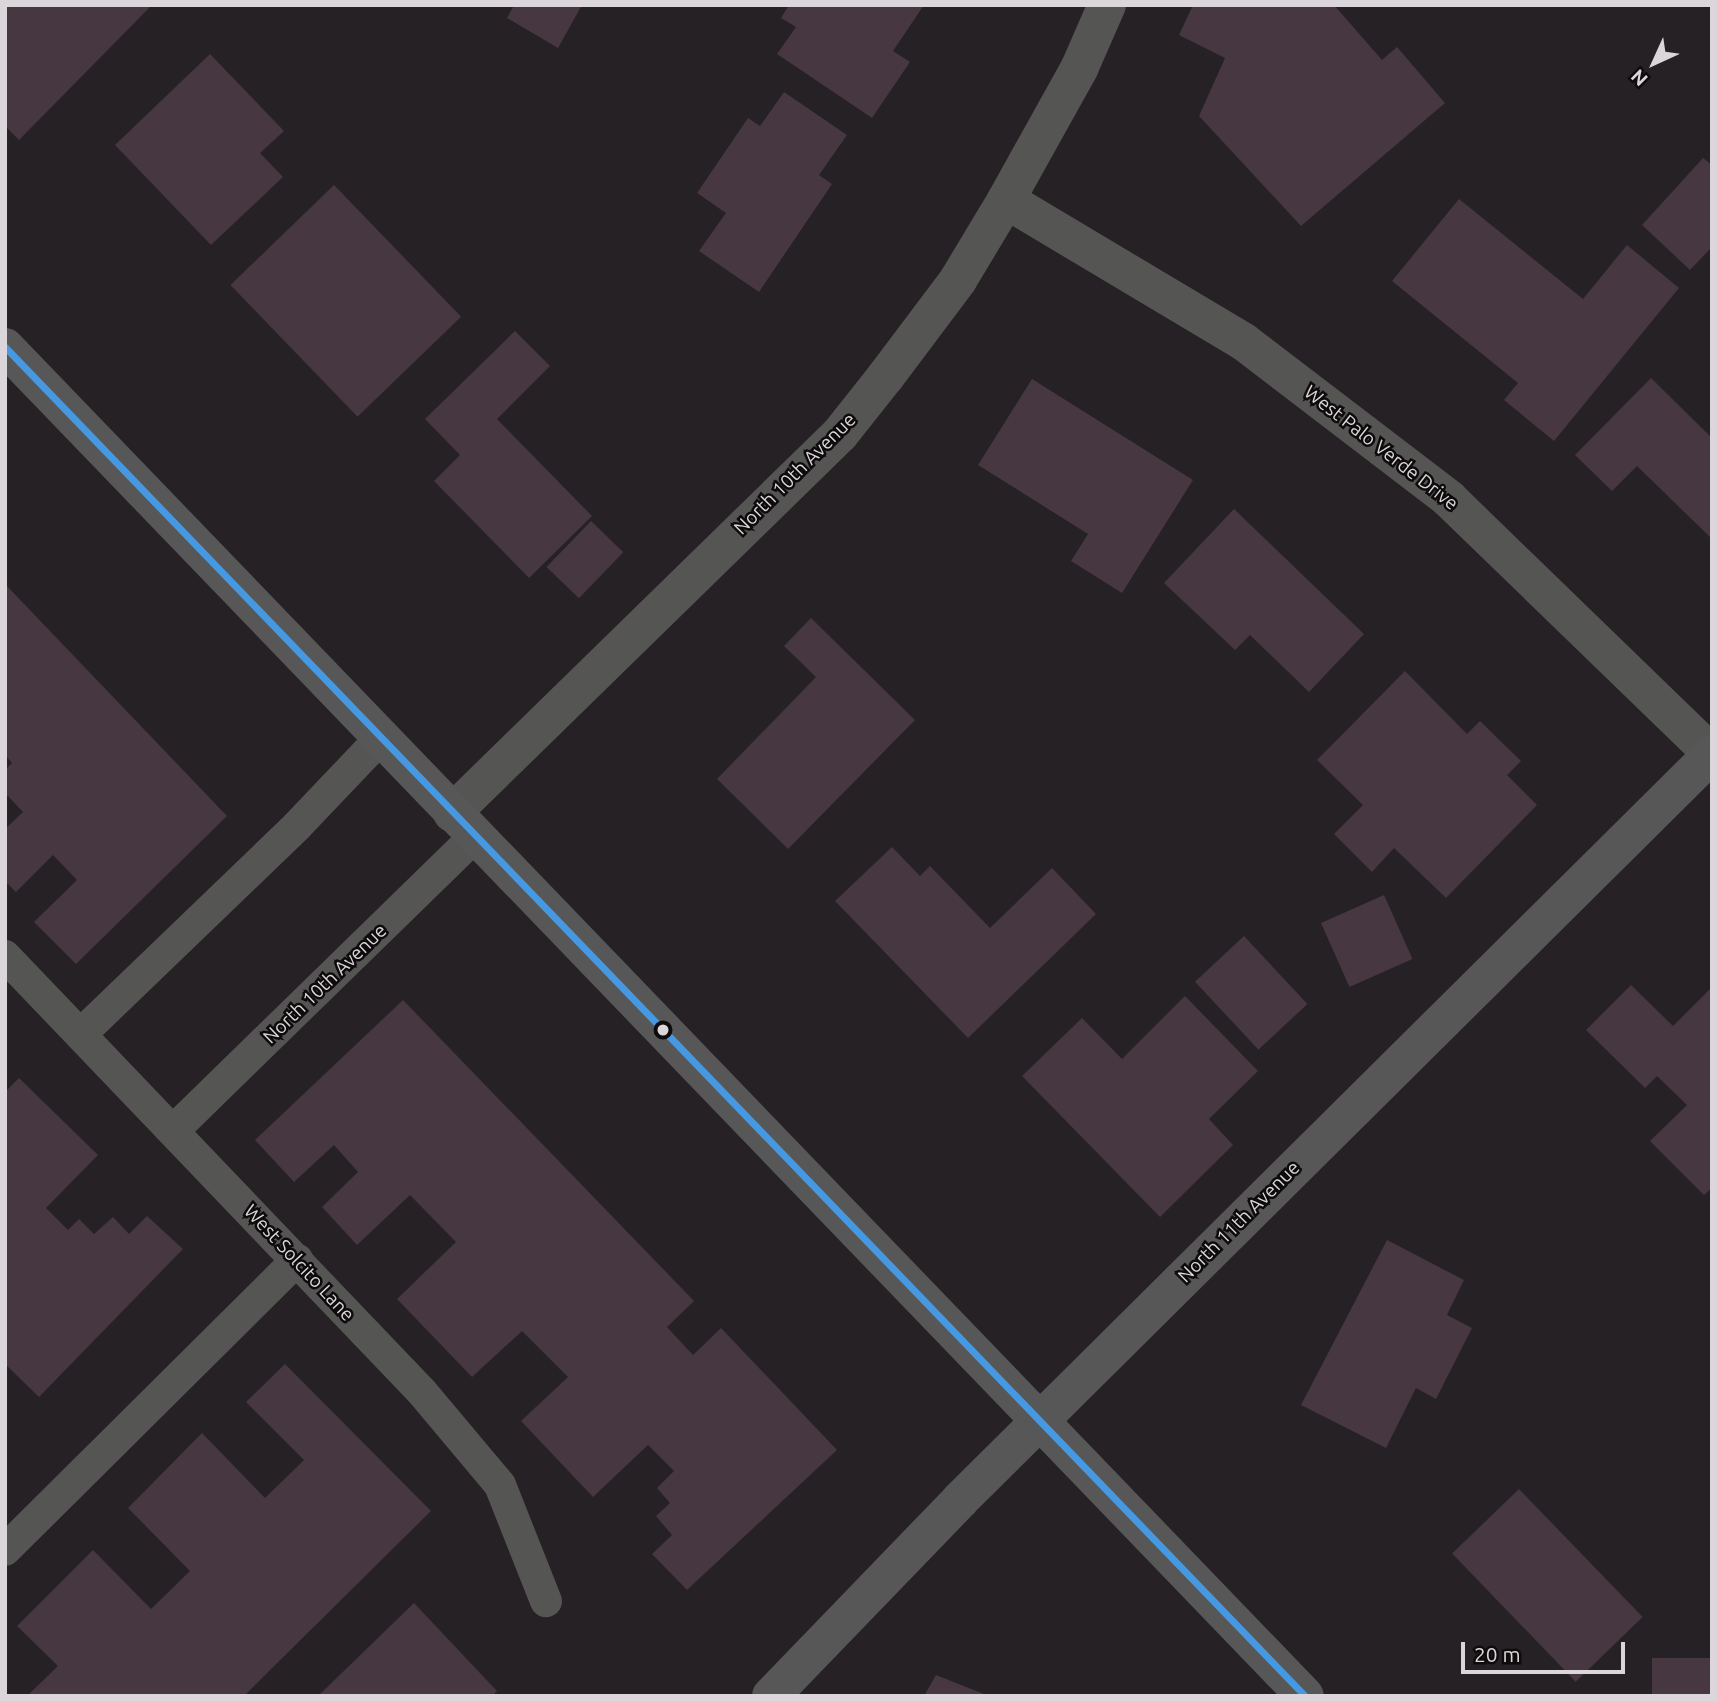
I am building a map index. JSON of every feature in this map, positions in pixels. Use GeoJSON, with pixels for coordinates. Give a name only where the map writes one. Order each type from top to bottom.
{"type":"FeatureCollection","features":[{"type":"Feature","properties":{"kind":"main road"},"geometry":{"type":"LineString","coordinates":[[5,348],[379,740],[1305,1696]]}},
{"type":"Feature","properties":{"kind":"main road","name":"North 11th Avenue"},"geometry":{"type":"LineString","coordinates":[[771,1696],[1040,1422],[1712,754]]}},
{"type":"Feature","properties":{"kind":"street","name":"North 10th Avenue"},"geometry":{"type":"LineString","coordinates":[[463,825],[523,738],[840,434],[958,280],[1079,69],[1107,5]]}},
{"type":"Feature","properties":{"kind":"street","name":"West Palo Verde Drive"},"geometry":{"type":"LineString","coordinates":[[1006,200],[1244,342],[1449,499],[1712,754]]}},
{"type":"Feature","properties":{"kind":"lane"},"geometry":{"type":"LineString","coordinates":[[81,1034],[297,826],[379,740]]}},
{"type":"Feature","properties":{"kind":"lane","name":"North 10th Avenue"},"geometry":{"type":"LineString","coordinates":[[174,1130],[463,825]]}},
{"type":"Feature","properties":{"kind":"lane","name":"West Solcito Lane"},"geometry":{"type":"LineString","coordinates":[[5,956],[422,1392],[500,1485],[546,1601]]}},
{"type":"Feature","properties":{"kind":"lane"},"geometry":{"type":"LineString","coordinates":[[5,1550],[297,1261]]}},
{"type":"Feature","properties":{"kind":"building"},"geometry":{"type":"Polygon","coordinates":[[[5,5],[152,5],[19,140],[5,126],[5,5]]]}},
{"type":"Feature","properties":{"kind":"building"},"geometry":{"type":"Polygon","coordinates":[[[514,5],[582,5],[558,48],[507,18],[514,5]]]}},
{"type":"Feature","properties":{"kind":"building"},"geometry":{"type":"Polygon","coordinates":[[[789,5],[924,5],[893,51],[910,62],[872,118],[777,54],[796,27],[781,18],[789,5]]]}},
{"type":"Feature","properties":{"kind":"building"},"geometry":{"type":"Polygon","coordinates":[[[1193,5],[1334,5],[1382,60],[1397,47],[1445,103],[1301,226],[1199,116],[1225,58],[1179,35],[1193,5]]]}},
{"type":"Feature","properties":{"kind":"building"},"geometry":{"type":"Polygon","coordinates":[[[210,54],[284,131],[260,153],[283,177],[211,245],[115,145],[210,54]]]}},
{"type":"Feature","properties":{"kind":"building"},"geometry":{"type":"Polygon","coordinates":[[[784,92],[847,135],[819,175],[832,184],[759,292],[699,251],[726,213],[697,193],[748,118],[760,126],[784,92]]]}},
{"type":"Feature","properties":{"kind":"building"},"geometry":{"type":"Polygon","coordinates":[[[1703,158],[1712,165],[1712,247],[1690,270],[1642,225],[1703,158]]]}},
{"type":"Feature","properties":{"kind":"building"},"geometry":{"type":"Polygon","coordinates":[[[334,185],[461,317],[358,417],[230,285],[334,185]]]}},
{"type":"Feature","properties":{"kind":"building"},"geometry":{"type":"Polygon","coordinates":[[[1459,199],[1583,299],[1627,245],[1679,288],[1554,441],[1504,400],[1518,383],[1392,281],[1459,199]]]}},
{"type":"Feature","properties":{"kind":"building"},"geometry":{"type":"Polygon","coordinates":[[[515,331],[550,366],[497,419],[592,516],[529,578],[434,481],[460,455],[425,419],[515,331]]]}},
{"type":"Feature","properties":{"kind":"building"},"geometry":{"type":"Polygon","coordinates":[[[1651,378],[1712,438],[1712,539],[1637,466],[1612,491],[1575,455],[1651,378]]]}},
{"type":"Feature","properties":{"kind":"building"},"geometry":{"type":"Polygon","coordinates":[[[1032,379],[1193,480],[1122,593],[1071,561],[1088,534],[978,465],[1032,379]]]}},
{"type":"Feature","properties":{"kind":"building"},"geometry":{"type":"Polygon","coordinates":[[[1234,509],[1364,634],[1309,692],[1250,635],[1235,650],[1164,583],[1234,509]]]}},
{"type":"Feature","properties":{"kind":"building"},"geometry":{"type":"Polygon","coordinates":[[[591,521],[623,552],[579,598],[547,567],[591,521]]]}},
{"type":"Feature","properties":{"kind":"building"},"geometry":{"type":"Polygon","coordinates":[[[5,584],[227,816],[76,964],[34,922],[77,880],[53,855],[16,892],[5,881],[5,829],[23,812],[5,793],[5,770],[12,763],[5,755],[5,584]]]}},
{"type":"Feature","properties":{"kind":"building"},"geometry":{"type":"Polygon","coordinates":[[[811,618],[915,720],[788,849],[717,779],[816,677],[784,646],[811,618]]]}},
{"type":"Feature","properties":{"kind":"building"},"geometry":{"type":"Polygon","coordinates":[[[1405,671],[1467,734],[1480,721],[1521,761],[1507,775],[1537,805],[1446,898],[1394,848],[1372,872],[1334,834],[1363,805],[1317,760],[1405,671]]]}},
{"type":"Feature","properties":{"kind":"building"},"geometry":{"type":"Polygon","coordinates":[[[892,847],[920,876],[930,866],[990,928],[1052,868],[1096,914],[968,1038],[835,901],[892,847]]]}},
{"type":"Feature","properties":{"kind":"building"},"geometry":{"type":"Polygon","coordinates":[[[1384,895],[1412,959],[1349,987],[1321,923],[1384,895]]]}},
{"type":"Feature","properties":{"kind":"building"},"geometry":{"type":"Polygon","coordinates":[[[1244,936],[1307,1004],[1258,1050],[1195,982],[1244,936]]]}},
{"type":"Feature","properties":{"kind":"building"},"geometry":{"type":"Polygon","coordinates":[[[1631,985],[1673,1026],[1712,987],[1712,1188],[1704,1195],[1650,1141],[1687,1105],[1657,1076],[1645,1088],[1586,1030],[1631,985]]]}},
{"type":"Feature","properties":{"kind":"building"},"geometry":{"type":"Polygon","coordinates":[[[1185,996],[1258,1071],[1209,1119],[1233,1145],[1160,1217],[1022,1076],[1082,1018],[1122,1059],[1185,996]]]}},
{"type":"Feature","properties":{"kind":"building"},"geometry":{"type":"Polygon","coordinates":[[[403,1000],[694,1301],[667,1327],[693,1355],[721,1328],[837,1450],[687,1590],[652,1554],[672,1535],[656,1516],[670,1503],[657,1488],[674,1471],[648,1445],[593,1497],[521,1421],[568,1377],[522,1331],[472,1377],[397,1299],[456,1242],[410,1195],[357,1245],[322,1207],[358,1172],[334,1145],[294,1182],[255,1140],[403,1000]]]}},
{"type":"Feature","properties":{"kind":"building"},"geometry":{"type":"Polygon","coordinates":[[[19,1078],[98,1155],[46,1208],[68,1230],[79,1219],[94,1234],[113,1217],[129,1234],[147,1216],[183,1249],[39,1397],[5,1364],[5,1092],[19,1078]]]}},
{"type":"Feature","properties":{"kind":"building"},"geometry":{"type":"Polygon","coordinates":[[[1387,1240],[1464,1280],[1447,1315],[1472,1328],[1436,1399],[1416,1388],[1386,1448],[1301,1405],[1387,1240]]]}},
{"type":"Feature","properties":{"kind":"building"},"geometry":{"type":"Polygon","coordinates":[[[285,1364],[431,1511],[244,1696],[27,1696],[58,1666],[17,1626],[93,1550],[151,1609],[190,1571],[128,1508],[202,1433],[265,1498],[304,1460],[246,1402],[285,1364]]]}},
{"type":"Feature","properties":{"kind":"building"},"geometry":{"type":"Polygon","coordinates":[[[1519,1489],[1643,1617],[1576,1682],[1452,1554],[1519,1489]]]}},
{"type":"Feature","properties":{"kind":"building"},"geometry":{"type":"Polygon","coordinates":[[[414,1603],[497,1691],[492,1696],[318,1696],[414,1603]]]}},
{"type":"Feature","properties":{"kind":"building"},"geometry":{"type":"Polygon","coordinates":[[[1652,1658],[1712,1658],[1712,1696],[1652,1696],[1652,1658]]]}},
{"type":"Feature","properties":{"kind":"building"},"geometry":{"type":"Polygon","coordinates":[[[936,1675],[989,1696],[924,1696],[936,1675]]]}},
{"type":"Feature","properties":{"kind":"transit line"},"geometry":{"type":"LineString","coordinates":[[5,347],[1305,1696]]}}]}
